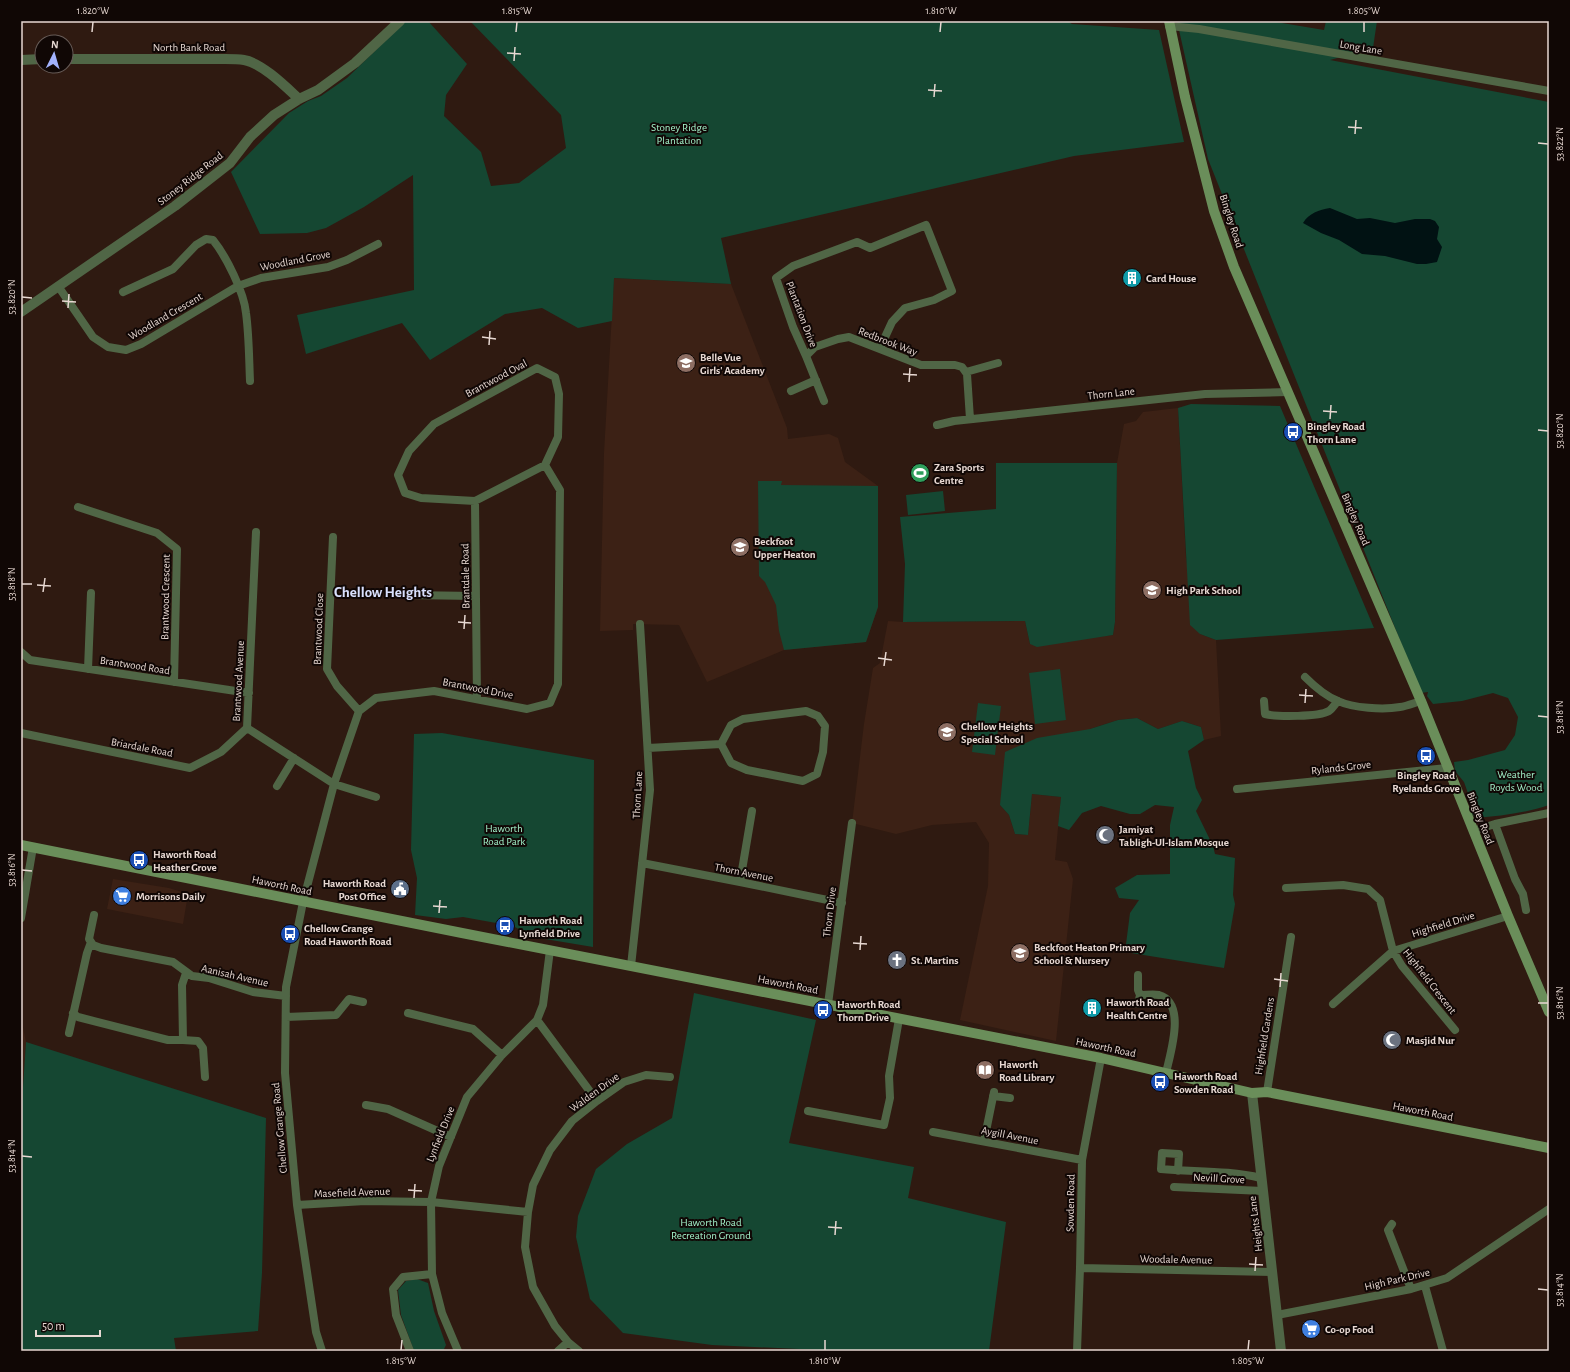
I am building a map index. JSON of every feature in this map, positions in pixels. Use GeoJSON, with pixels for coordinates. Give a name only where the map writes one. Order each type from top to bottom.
{"type":"FeatureCollection","features":[{"type":"Feature","properties":{"kind":"main road","name":"Bingley Road"},"geometry":{"type":"LineString","coordinates":[[1169,24],[1185,96],[1214,211],[1234,267],[1421,701],[1447,768],[1549,1012]]}},
{"type":"Feature","properties":{"kind":"main road","name":"Haworth Road"},"geometry":{"type":"LineString","coordinates":[[21,845],[303,902],[1101,1058],[1252,1093],[1267,1092],[1549,1148]]}},
{"type":"Feature","properties":{"kind":"street","name":"Stoney Ridge Road"},"geometry":{"type":"LineString","coordinates":[[21,312],[181,202],[230,163],[250,137],[274,115],[299,99],[318,90],[355,63],[400,21]]}},
{"type":"Feature","properties":{"kind":"street","name":"Long Lane"},"geometry":{"type":"LineString","coordinates":[[1169,24],[1549,91]]}},
{"type":"Feature","properties":{"kind":"street","name":"North Bank Road"},"geometry":{"type":"LineString","coordinates":[[74,59],[246,60],[266,71],[299,99]]}},
{"type":"Feature","properties":{"kind":"street"},"geometry":{"type":"LineString","coordinates":[[21,60],[34,60]]}},
{"type":"Feature","properties":{"kind":"street","name":"Plantation Drive"},"geometry":{"type":"LineString","coordinates":[[806,356],[793,327],[776,278],[793,266],[857,242],[870,248],[926,225],[952,291],[934,300],[904,308],[892,322],[880,348]]}},
{"type":"Feature","properties":{"kind":"street"},"geometry":{"type":"LineString","coordinates":[[123,292],[173,269],[196,245],[206,239],[213,240],[221,250],[238,286],[246,312],[250,381]]}},
{"type":"Feature","properties":{"kind":"street","name":"Woodland Grove"},"geometry":{"type":"LineString","coordinates":[[238,286],[261,278],[328,266],[347,260],[378,244]]}},
{"type":"Feature","properties":{"kind":"street","name":"Woodland Crescent"},"geometry":{"type":"LineString","coordinates":[[58,286],[93,337],[108,347],[126,350],[141,344],[238,286]]}},
{"type":"Feature","properties":{"kind":"street","name":"Redbrook Way"},"geometry":{"type":"LineString","coordinates":[[806,356],[815,347],[849,337],[880,348],[922,366],[955,365],[962,367],[966,372]]}},
{"type":"Feature","properties":{"kind":"street"},"geometry":{"type":"LineString","coordinates":[[806,356],[824,401]]}},
{"type":"Feature","properties":{"kind":"street"},"geometry":{"type":"LineString","coordinates":[[970,419],[966,372],[998,363]]}},
{"type":"Feature","properties":{"kind":"street","name":"Brantwood Oval"},"geometry":{"type":"LineString","coordinates":[[475,501],[422,498],[405,493],[398,475],[408,451],[434,424],[537,368],[555,377],[559,394],[558,437],[545,465]]}},
{"type":"Feature","properties":{"kind":"street"},"geometry":{"type":"LineString","coordinates":[[791,390],[816,380]]}},
{"type":"Feature","properties":{"kind":"street","name":"Thorn Lane"},"geometry":{"type":"LineString","coordinates":[[938,425],[970,419],[1205,394],[1288,392]]}},
{"type":"Feature","properties":{"kind":"street"},"geometry":{"type":"LineString","coordinates":[[475,501],[545,465]]}},
{"type":"Feature","properties":{"kind":"street","name":"Brantwood Drive"},"geometry":{"type":"LineString","coordinates":[[359,710],[376,698],[434,691],[527,709],[550,703],[558,684],[560,490],[545,465]]}},
{"type":"Feature","properties":{"kind":"street","name":"Brantdale Road"},"geometry":{"type":"LineString","coordinates":[[475,501],[477,699]]}},
{"type":"Feature","properties":{"kind":"street","name":"Brantwood Crescent"},"geometry":{"type":"LineString","coordinates":[[78,507],[157,533],[177,549],[174,682]]}},
{"type":"Feature","properties":{"kind":"street","name":"Brantwood Avenue"},"geometry":{"type":"LineString","coordinates":[[256,532],[247,728],[334,784],[376,797]]}},
{"type":"Feature","properties":{"kind":"street","name":"Brantwood Close"},"geometry":{"type":"LineString","coordinates":[[333,537],[327,669],[337,686],[359,710]]}},
{"type":"Feature","properties":{"kind":"street"},"geometry":{"type":"LineString","coordinates":[[88,669],[91,593]]}},
{"type":"Feature","properties":{"kind":"street"},"geometry":{"type":"LineString","coordinates":[[407,595],[476,596]]}},
{"type":"Feature","properties":{"kind":"street","name":"Thorn Lane"},"geometry":{"type":"LineString","coordinates":[[631,966],[650,790],[640,624]]}},
{"type":"Feature","properties":{"kind":"street","name":"Brantwood Road"},"geometry":{"type":"LineString","coordinates":[[21,652],[30,660],[249,693]]}},
{"type":"Feature","properties":{"kind":"street"},"geometry":{"type":"LineString","coordinates":[[1305,677],[1316,688],[1338,701],[1359,706],[1384,708],[1400,707],[1421,701]]}},
{"type":"Feature","properties":{"kind":"street"},"geometry":{"type":"LineString","coordinates":[[1264,701],[1265,714],[1292,716],[1318,714],[1329,711],[1338,701]]}},
{"type":"Feature","properties":{"kind":"street"},"geometry":{"type":"LineString","coordinates":[[303,902],[334,784],[359,710]]}},
{"type":"Feature","properties":{"kind":"street"},"geometry":{"type":"LineString","coordinates":[[806,711],[818,716],[825,726],[823,752],[817,774],[803,781],[747,770],[730,763],[721,744],[731,725],[743,719],[806,711]]}},
{"type":"Feature","properties":{"kind":"street","name":"Briardale Road"},"geometry":{"type":"LineString","coordinates":[[21,733],[190,768],[221,752],[247,728]]}},
{"type":"Feature","properties":{"kind":"street"},"geometry":{"type":"LineString","coordinates":[[648,748],[721,744]]}},
{"type":"Feature","properties":{"kind":"street"},"geometry":{"type":"LineString","coordinates":[[277,786],[294,758]]}},
{"type":"Feature","properties":{"kind":"street","name":"Rylands Grove"},"geometry":{"type":"LineString","coordinates":[[1237,789],[1447,768]]}},
{"type":"Feature","properties":{"kind":"street"},"geometry":{"type":"LineString","coordinates":[[740,882],[752,811]]}},
{"type":"Feature","properties":{"kind":"street"},"geometry":{"type":"LineString","coordinates":[[1473,831],[1495,824],[1549,813]]}},
{"type":"Feature","properties":{"kind":"street","name":"Thorn Drive"},"geometry":{"type":"LineString","coordinates":[[828,1004],[852,823]]}},
{"type":"Feature","properties":{"kind":"street"},"geometry":{"type":"LineString","coordinates":[[1495,824],[1515,879],[1523,894],[1526,910]]}},
{"type":"Feature","properties":{"kind":"street"},"geometry":{"type":"LineString","coordinates":[[21,918],[33,847]]}},
{"type":"Feature","properties":{"kind":"street","name":"Thorn Avenue"},"geometry":{"type":"LineString","coordinates":[[642,864],[842,903]]}},
{"type":"Feature","properties":{"kind":"street","name":"Highfield Crescent"},"geometry":{"type":"LineString","coordinates":[[1286,888],[1343,885],[1368,889],[1380,900],[1393,952],[1402,966],[1455,1030]]}},
{"type":"Feature","properties":{"kind":"street","name":"Chellow Grange Road"},"geometry":{"type":"LineString","coordinates":[[303,902],[286,987],[285,1073],[297,1205],[316,1332],[322,1351]]}},
{"type":"Feature","properties":{"kind":"street"},"geometry":{"type":"LineString","coordinates":[[69,1033],[91,942],[89,939],[94,914]]}},
{"type":"Feature","properties":{"kind":"street","name":"Highfield Drive"},"geometry":{"type":"LineString","coordinates":[[1332,1004],[1393,952],[1508,916]]}},
{"type":"Feature","properties":{"kind":"street","name":"Highfield Gardens"},"geometry":{"type":"LineString","coordinates":[[1267,1092],[1291,937]]}},
{"type":"Feature","properties":{"kind":"street","name":"Aanisah Avenue"},"geometry":{"type":"LineString","coordinates":[[91,942],[101,948],[174,962],[186,973],[192,976],[209,978],[253,992],[286,996]]}},
{"type":"Feature","properties":{"kind":"street","name":"Lynfield Drive"},"geometry":{"type":"LineString","coordinates":[[458,1351],[442,1313],[432,1274],[431,1202],[438,1166],[467,1097],[502,1055],[537,1020],[543,1005],[550,950]]}},
{"type":"Feature","properties":{"kind":"street"},"geometry":{"type":"LineString","coordinates":[[183,1040],[182,985],[186,973]]}},
{"type":"Feature","properties":{"kind":"street"},"geometry":{"type":"LineString","coordinates":[[1138,975],[1138,990],[1140,995],[1138,1004]]}},
{"type":"Feature","properties":{"kind":"street"},"geometry":{"type":"LineString","coordinates":[[1140,995],[1159,995],[1168,1000],[1173,1009],[1176,1022],[1166,1073]]}},
{"type":"Feature","properties":{"kind":"street"},"geometry":{"type":"LineString","coordinates":[[286,1017],[336,1015],[349,999],[363,1002]]}},
{"type":"Feature","properties":{"kind":"street"},"geometry":{"type":"LineString","coordinates":[[73,1013],[78,1017],[168,1040],[198,1041],[203,1048],[205,1077]]}},
{"type":"Feature","properties":{"kind":"street"},"geometry":{"type":"LineString","coordinates":[[408,1014],[473,1029],[502,1055]]}},
{"type":"Feature","properties":{"kind":"street"},"geometry":{"type":"LineString","coordinates":[[808,1111],[884,1125],[890,1098],[889,1076],[899,1019]]}},
{"type":"Feature","properties":{"kind":"street"},"geometry":{"type":"LineString","coordinates":[[537,1020],[597,1100]]}},
{"type":"Feature","properties":{"kind":"street","name":"Sowden Road"},"geometry":{"type":"LineString","coordinates":[[1077,1351],[1082,1160],[1101,1058]]}},
{"type":"Feature","properties":{"kind":"street","name":"Walden Drive"},"geometry":{"type":"LineString","coordinates":[[579,1351],[568,1342],[555,1326],[533,1288],[525,1247],[528,1212],[533,1185],[550,1150],[572,1121],[597,1100],[624,1082],[646,1075],[670,1077]]}},
{"type":"Feature","properties":{"kind":"street","name":"Heights Lane"},"geometry":{"type":"LineString","coordinates":[[1252,1093],[1282,1351]]}},
{"type":"Feature","properties":{"kind":"street"},"geometry":{"type":"LineString","coordinates":[[984,1141],[994,1094],[1010,1098]]}},
{"type":"Feature","properties":{"kind":"street"},"geometry":{"type":"LineString","coordinates":[[366,1105],[388,1109],[451,1137]]}},
{"type":"Feature","properties":{"kind":"street","name":"Aygill Avenue"},"geometry":{"type":"LineString","coordinates":[[933,1132],[1082,1160]]}},
{"type":"Feature","properties":{"kind":"street"},"geometry":{"type":"LineString","coordinates":[[1178,1170],[1240,1173],[1261,1178]]}},
{"type":"Feature","properties":{"kind":"street","name":"Nevill Grove"},"geometry":{"type":"LineString","coordinates":[[1174,1187],[1263,1191]]}},
{"type":"Feature","properties":{"kind":"street","name":"Masefield Avenue"},"geometry":{"type":"LineString","coordinates":[[297,1205],[365,1201],[431,1202],[528,1212]]}},
{"type":"Feature","properties":{"kind":"street","name":"High Park Drive"},"geometry":{"type":"LineString","coordinates":[[1277,1316],[1425,1286],[1447,1278],[1549,1209]]}},
{"type":"Feature","properties":{"kind":"street"},"geometry":{"type":"LineString","coordinates":[[1392,1224],[1388,1230],[1411,1289]]}},
{"type":"Feature","properties":{"kind":"street","name":"Woodale Avenue"},"geometry":{"type":"LineString","coordinates":[[1080,1268],[1272,1272]]}},
{"type":"Feature","properties":{"kind":"street"},"geometry":{"type":"LineString","coordinates":[[410,1351],[396,1315],[394,1289],[403,1277],[432,1274]]}},
{"type":"Feature","properties":{"kind":"street"},"geometry":{"type":"LineString","coordinates":[[1425,1286],[1443,1351]]}},
{"type":"Feature","properties":{"kind":"street"},"geometry":{"type":"LineString","coordinates":[[558,1351],[568,1342]]}},
{"type":"Feature","properties":{"kind":"shaded area"},"geometry":{"type":"Polygon","coordinates":[[[1330,208],[1357,219],[1370,218],[1395,223],[1415,219],[1430,219],[1435,221],[1439,227],[1437,239],[1442,247],[1437,262],[1417,264],[1385,256],[1362,254],[1339,240],[1321,233],[1303,223],[1315,212],[1330,208]]]}},
{"type":"Feature","properties":{"kind":"shaded area","name":"Beckfoot Upper Heaton"},"geometry":{"type":"Polygon","coordinates":[[[614,278],[731,284],[787,428],[788,439],[829,434],[838,438],[845,462],[878,486],[878,607],[866,642],[784,650],[707,682],[679,625],[633,624],[633,630],[600,631],[604,453],[614,278]]]}},
{"type":"Feature","properties":{"kind":"shaded area"},"geometry":{"type":"Polygon","coordinates":[[[1178,408],[1186,558],[1200,634],[1216,640],[1221,736],[1204,740],[1201,727],[1182,721],[1158,729],[1137,718],[1118,720],[1090,729],[1000,805],[1009,815],[1015,834],[1028,835],[1032,794],[1061,797],[1055,860],[1067,862],[1073,879],[1056,1041],[960,1020],[988,886],[989,843],[976,822],[932,825],[896,834],[852,823],[864,724],[873,668],[880,663],[888,621],[1025,621],[1030,644],[1113,635],[1115,622],[1117,463],[1124,424],[1136,421],[1143,412],[1178,408]]]}},
{"type":"Feature","properties":{"kind":"shaded area"},"geometry":{"type":"Polygon","coordinates":[[[113,879],[169,888],[188,894],[183,924],[107,909],[113,879]]]}},
{"type":"Feature","properties":{"kind":"shaded area"},"geometry":{"type":"Polygon","coordinates":[[[21,1018],[26,1042],[21,1117],[21,1018]]]}},
{"type":"Feature","properties":{"kind":"green space","name":"Stoney Ridge Plantation"},"geometry":{"type":"Polygon","coordinates":[[[406,21],[428,21],[467,64],[446,95],[444,116],[481,152],[491,186],[519,183],[566,148],[561,115],[470,21],[1067,21],[1072,24],[1159,30],[1184,142],[1074,156],[721,238],[731,284],[614,278],[612,321],[578,328],[542,308],[505,314],[430,360],[402,323],[306,354],[297,315],[414,290],[413,175],[364,207],[326,228],[307,233],[260,234],[231,172],[289,113],[308,101],[321,96],[347,78],[406,21]]]}},
{"type":"Feature","properties":{"kind":"green space","name":"Weather Royds Wood"},"geometry":{"type":"Polygon","coordinates":[[[1177,21],[1270,21],[1324,30],[1326,21],[1377,21],[1373,48],[1330,60],[1549,102],[1549,805],[1522,812],[1476,818],[1471,813],[1470,799],[1464,782],[1455,771],[1454,762],[1468,760],[1505,750],[1515,735],[1518,717],[1508,698],[1493,693],[1462,701],[1433,704],[1427,696],[1428,692],[1421,693],[1208,159],[1177,21]]]}},
{"type":"Feature","properties":{"kind":"green space"},"geometry":{"type":"Polygon","coordinates":[[[1191,404],[1280,406],[1374,628],[1216,640],[1200,634],[1190,625],[1178,408],[1191,404]]]}},
{"type":"Feature","properties":{"kind":"green space"},"geometry":{"type":"Polygon","coordinates":[[[996,463],[1117,463],[1115,622],[1113,635],[1037,647],[1030,644],[1025,621],[903,622],[905,564],[900,517],[996,509],[996,463]]]}},
{"type":"Feature","properties":{"kind":"green space"},"geometry":{"type":"Polygon","coordinates":[[[758,481],[782,481],[781,485],[878,486],[878,607],[866,642],[784,650],[779,631],[776,605],[765,582],[759,576],[758,481]]]}},
{"type":"Feature","properties":{"kind":"green space"},"geometry":{"type":"Polygon","coordinates":[[[943,491],[945,511],[908,515],[906,495],[943,491]]]}},
{"type":"Feature","properties":{"kind":"green space"},"geometry":{"type":"Polygon","coordinates":[[[1060,669],[1066,720],[1035,724],[1029,673],[1060,669]]]}},
{"type":"Feature","properties":{"kind":"green space"},"geometry":{"type":"Polygon","coordinates":[[[978,703],[1001,706],[995,755],[972,752],[978,703]]]}},
{"type":"Feature","properties":{"kind":"green space"},"geometry":{"type":"Polygon","coordinates":[[[1137,718],[1158,729],[1182,721],[1201,727],[1204,740],[1188,751],[1196,788],[1202,800],[1196,811],[1213,846],[1215,854],[1235,858],[1233,895],[1235,904],[1224,968],[1125,952],[1130,913],[1139,900],[1119,898],[1115,888],[1137,875],[1170,874],[1170,825],[1174,807],[1155,805],[1140,814],[1130,814],[1101,806],[1082,813],[1069,830],[1058,826],[1061,797],[1032,794],[1028,835],[1015,834],[1009,815],[1000,805],[1005,752],[1037,738],[1090,729],[1118,720],[1137,718]]]}},
{"type":"Feature","properties":{"kind":"green space","name":"Haworth Road Park"},"geometry":{"type":"Polygon","coordinates":[[[442,733],[594,760],[593,947],[533,937],[513,926],[463,917],[446,919],[415,915],[417,878],[411,850],[414,734],[442,733]]]}},
{"type":"Feature","properties":{"kind":"green space","name":"Haworth Road Recreation Ground"},"geometry":{"type":"Polygon","coordinates":[[[694,993],[816,1020],[789,1143],[914,1167],[908,1198],[1006,1222],[989,1351],[842,1351],[712,1345],[623,1333],[590,1299],[576,1237],[578,1216],[596,1169],[627,1144],[672,1118],[694,993]]]}},
{"type":"Feature","properties":{"kind":"green space"},"geometry":{"type":"Polygon","coordinates":[[[26,1042],[266,1118],[262,1273],[258,1331],[174,1338],[176,1351],[21,1351],[21,1117],[26,1042]]]}},
{"type":"Feature","properties":{"kind":"green space"},"geometry":{"type":"Polygon","coordinates":[[[417,1279],[428,1283],[434,1311],[446,1345],[443,1351],[414,1351],[401,1315],[398,1290],[406,1281],[417,1279]]]}},
{"type":"Feature","properties":{"kind":"place","name":"Card House"},"geometry":{"type":"Point","coordinates":[1132,278]}},
{"type":"Feature","properties":{"kind":"place","name":"Belle Vue Girls' Academy"},"geometry":{"type":"Point","coordinates":[686,363]}},
{"type":"Feature","properties":{"kind":"place","name":"Bingley Road Thorn Lane"},"geometry":{"type":"Point","coordinates":[1293,432]}},
{"type":"Feature","properties":{"kind":"place","name":"Zara Sports Centre"},"geometry":{"type":"Point","coordinates":[920,473]}},
{"type":"Feature","properties":{"kind":"place","name":"Beckfoot Upper Heaton"},"geometry":{"type":"Point","coordinates":[740,547]}},
{"type":"Feature","properties":{"kind":"place","name":"High Park School"},"geometry":{"type":"Point","coordinates":[1152,590]}},
{"type":"Feature","properties":{"kind":"place","name":"Chellow Heights Special School"},"geometry":{"type":"Point","coordinates":[947,732]}},
{"type":"Feature","properties":{"kind":"place","name":"Bingley Road Ryelands Grove"},"geometry":{"type":"Point","coordinates":[1426,756]}},
{"type":"Feature","properties":{"kind":"place","name":"Jamiyat Tabligh-Ul-Islam Mosque"},"geometry":{"type":"Point","coordinates":[1105,835]}},
{"type":"Feature","properties":{"kind":"place","name":"Haworth Road Heather Grove"},"geometry":{"type":"Point","coordinates":[139,860]}},
{"type":"Feature","properties":{"kind":"place","name":"Haworth Road Post Office"},"geometry":{"type":"Point","coordinates":[400,889]}},
{"type":"Feature","properties":{"kind":"place","name":"Morrisons Daily"},"geometry":{"type":"Point","coordinates":[122,896]}},
{"type":"Feature","properties":{"kind":"place","name":"Haworth Road Lynfield Drive"},"geometry":{"type":"Point","coordinates":[505,926]}},
{"type":"Feature","properties":{"kind":"place","name":"Chellow Grange Road Haworth Road"},"geometry":{"type":"Point","coordinates":[290,934]}},
{"type":"Feature","properties":{"kind":"place","name":"Beckfoot Heaton Primary School & Nursery"},"geometry":{"type":"Point","coordinates":[1020,953]}},
{"type":"Feature","properties":{"kind":"place","name":"St. Martins"},"geometry":{"type":"Point","coordinates":[897,960]}},
{"type":"Feature","properties":{"kind":"place","name":"Haworth Road Health Centre"},"geometry":{"type":"Point","coordinates":[1092,1008]}},
{"type":"Feature","properties":{"kind":"place","name":"Haworth Road Thorn Drive"},"geometry":{"type":"Point","coordinates":[823,1010]}},
{"type":"Feature","properties":{"kind":"place","name":"Masjid Nur"},"geometry":{"type":"Point","coordinates":[1392,1040]}},
{"type":"Feature","properties":{"kind":"place","name":"Haworth Road Library"},"geometry":{"type":"Point","coordinates":[985,1070]}},
{"type":"Feature","properties":{"kind":"place","name":"Haworth Road Sowden Road"},"geometry":{"type":"Point","coordinates":[1160,1082]}},
{"type":"Feature","properties":{"kind":"place","name":"Co-op Food"},"geometry":{"type":"Point","coordinates":[1311,1329]}},
{"type":"Feature","properties":{"kind":"district","name":"Chellow Heights"},"geometry":{"type":"Point","coordinates":[383,592]}}]}
